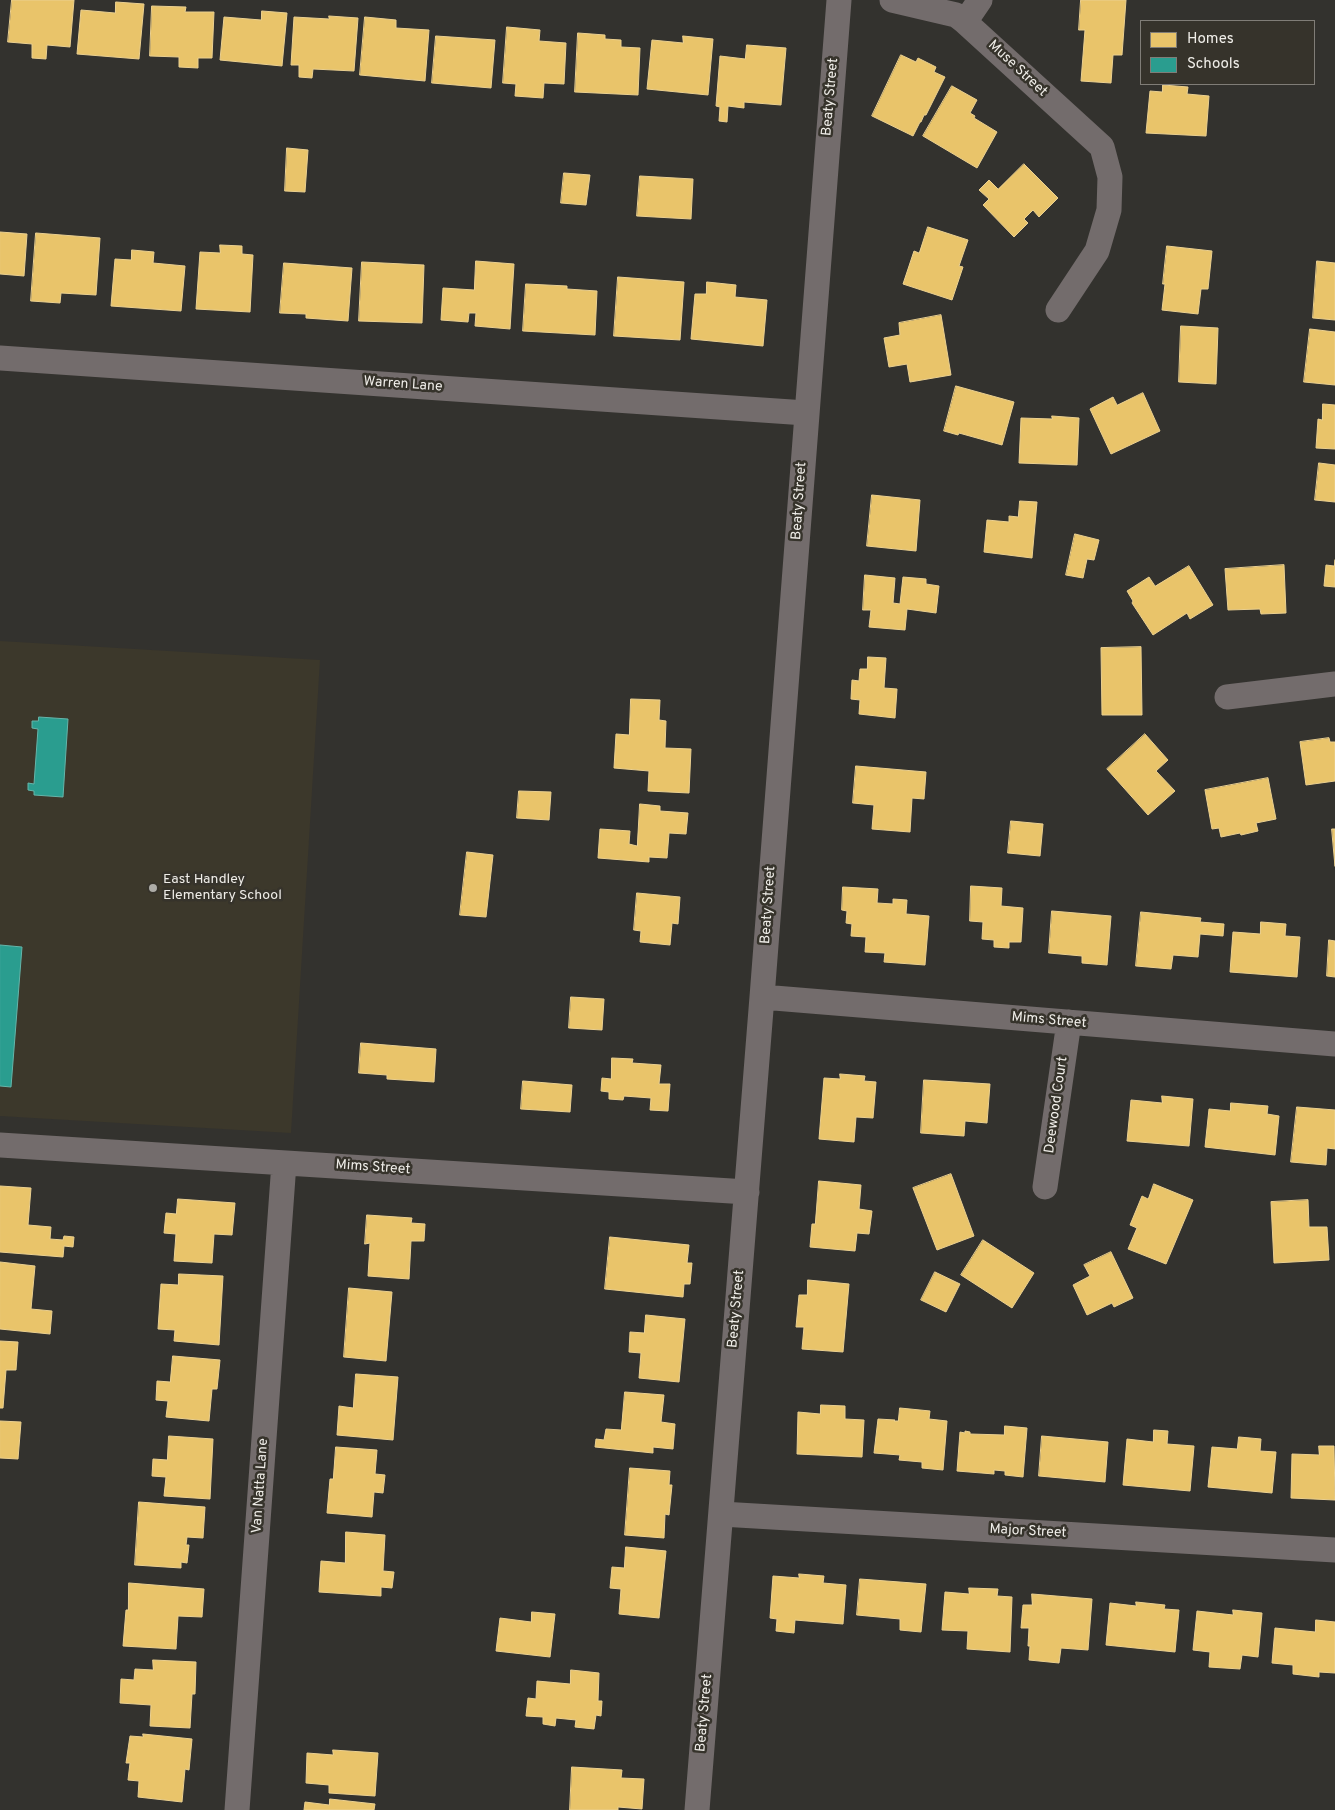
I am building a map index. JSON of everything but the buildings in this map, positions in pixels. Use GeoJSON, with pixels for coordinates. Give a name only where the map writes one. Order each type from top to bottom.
{"type":"FeatureCollection","features":[{"type":"Feature","properties":{"kind":"street","name":"Beaty Street"},"geometry":{"type":"LineString","coordinates":[[697,1810],[747,1192],[839,0]]}},
{"type":"Feature","properties":{"kind":"street","name":"Muse Street"},"geometry":{"type":"LineString","coordinates":[[892,0],[956,15],[966,22],[1102,148],[1110,177],[1108,210],[1097,252],[1058,310]]}},
{"type":"Feature","properties":{"kind":"street"},"geometry":{"type":"LineString","coordinates":[[966,22],[980,0]]}},
{"type":"Feature","properties":{"kind":"street","name":"Warren Lane"},"geometry":{"type":"LineString","coordinates":[[0,358],[806,413]]}},
{"type":"Feature","properties":{"kind":"street"},"geometry":{"type":"LineString","coordinates":[[1227,697],[1335,684]]}},
{"type":"Feature","properties":{"kind":"street","name":"Mims Street"},"geometry":{"type":"LineString","coordinates":[[762,997],[1335,1044]]}},
{"type":"Feature","properties":{"kind":"street","name":"Deewood Court"},"geometry":{"type":"LineString","coordinates":[[1045,1188],[1068,1022]]}},
{"type":"Feature","properties":{"kind":"street","name":"Mims Street"},"geometry":{"type":"LineString","coordinates":[[0,1145],[747,1192]]}},
{"type":"Feature","properties":{"kind":"street","name":"Van Natta Lane"},"geometry":{"type":"LineString","coordinates":[[237,1810],[284,1163]]}},
{"type":"Feature","properties":{"kind":"street","name":"Major Street"},"geometry":{"type":"LineString","coordinates":[[721,1514],[1335,1550]]}},
{"type":"Feature","properties":{"kind":"shaded area","name":"East Handley Elementary School"},"geometry":{"type":"Polygon","coordinates":[[[0,641],[320,660],[291,1133],[0,1116],[0,641]]]}},
{"type":"Feature","properties":{"kind":"place","name":"East Handley Elementary School"},"geometry":{"type":"Point","coordinates":[153,888]}}]}
